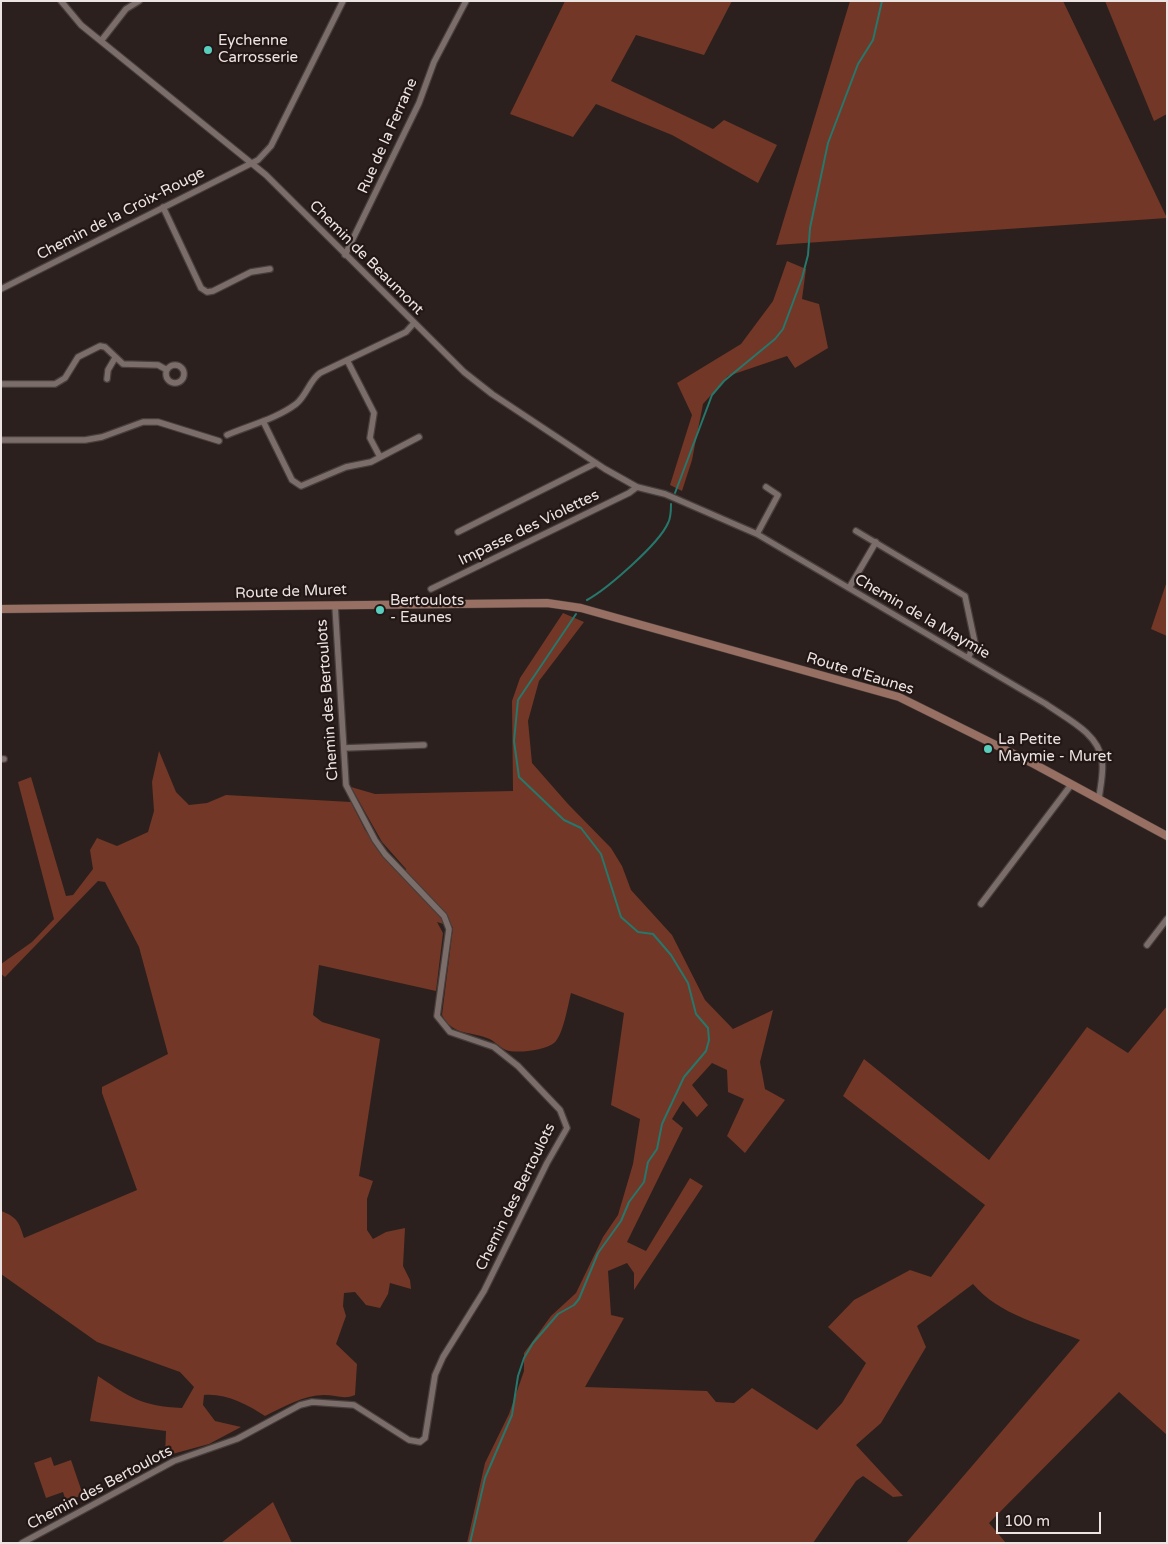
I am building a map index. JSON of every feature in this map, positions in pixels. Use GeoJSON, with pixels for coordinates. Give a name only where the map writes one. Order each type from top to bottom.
{"type":"FeatureCollection","features":[{"type":"Feature","properties":{"kind":"main road","name":"Route de Muret"},"geometry":{"type":"LineString","coordinates":[[1,609],[168,609],[547,603],[581,608]]}},
{"type":"Feature","properties":{"kind":"main road","name":"Route d'Eaunes"},"geometry":{"type":"LineString","coordinates":[[581,608],[899,697],[1099,799],[1167,836]]}},
{"type":"Feature","properties":{"kind":"street","name":"Chemin de Beaumont"},"geometry":{"type":"LineString","coordinates":[[61,1],[81,25],[253,164],[464,372],[596,463],[637,487],[676,498]]}},
{"type":"Feature","properties":{"kind":"street"},"geometry":{"type":"LineString","coordinates":[[101,41],[126,9],[140,1]]}},
{"type":"Feature","properties":{"kind":"street"},"geometry":{"type":"LineString","coordinates":[[253,164],[271,146],[343,1]]}},
{"type":"Feature","properties":{"kind":"street","name":"Rue de la Ferrane"},"geometry":{"type":"LineString","coordinates":[[345,255],[419,103],[434,62],[466,1]]}},
{"type":"Feature","properties":{"kind":"street","name":"Chemin de la Croix-Rouge"},"geometry":{"type":"LineString","coordinates":[[1,290],[210,182],[253,164]]}},
{"type":"Feature","properties":{"kind":"street"},"geometry":{"type":"LineString","coordinates":[[164,207],[201,288],[207,292],[213,291],[251,272],[270,269]]}},
{"type":"Feature","properties":{"kind":"street"},"geometry":{"type":"LineString","coordinates":[[228,435],[263,421],[297,403],[316,376],[406,332],[414,323]]}},
{"type":"Feature","properties":{"kind":"street"},"geometry":{"type":"LineString","coordinates":[[1,384],[55,384],[65,378],[78,357],[100,346],[105,347],[115,358],[126,365],[158,365],[167,370]]}},
{"type":"Feature","properties":{"kind":"street"},"geometry":{"type":"LineString","coordinates":[[107,379],[108,370],[115,358]]}},
{"type":"Feature","properties":{"kind":"street"},"geometry":{"type":"LineString","coordinates":[[347,360],[374,413],[370,436],[380,458]]}},
{"type":"Feature","properties":{"kind":"street"},"geometry":{"type":"LineString","coordinates":[[263,421],[296,484],[307,485],[346,467],[364,464],[380,458],[419,437]]}},
{"type":"Feature","properties":{"kind":"street"},"geometry":{"type":"LineString","coordinates":[[1,440],[85,440],[102,437],[143,422],[158,422],[219,441]]}},
{"type":"Feature","properties":{"kind":"street"},"geometry":{"type":"LineString","coordinates":[[458,532],[596,463]]}},
{"type":"Feature","properties":{"kind":"street","name":"Impasse des Violettes"},"geometry":{"type":"LineString","coordinates":[[431,590],[629,493],[637,487]]}},
{"type":"Feature","properties":{"kind":"street"},"geometry":{"type":"LineString","coordinates":[[756,534],[778,495],[766,487]]}},
{"type":"Feature","properties":{"kind":"street","name":"Chemin de la Maymie"},"geometry":{"type":"LineString","coordinates":[[676,498],[756,534],[1046,704],[1089,735],[1100,750],[1103,763],[1099,799]]}},
{"type":"Feature","properties":{"kind":"street"},"geometry":{"type":"LineString","coordinates":[[856,531],[962,594],[967,600],[975,643],[968,658]]}},
{"type":"Feature","properties":{"kind":"street"},"geometry":{"type":"LineString","coordinates":[[849,588],[876,542]]}},
{"type":"Feature","properties":{"kind":"street","name":"Chemin des Bertoulots"},"geometry":{"type":"LineString","coordinates":[[22,1543],[174,1461],[237,1439],[300,1405],[312,1402],[354,1405],[409,1440],[420,1442],[425,1438],[435,1375],[443,1357],[484,1291],[547,1163],[567,1128],[560,1110],[513,1062],[494,1047],[450,1032],[437,1016],[449,929],[444,916],[394,864],[375,840],[346,785],[335,605]]}},
{"type":"Feature","properties":{"kind":"street"},"geometry":{"type":"LineString","coordinates":[[344,748],[424,745]]}},
{"type":"Feature","properties":{"kind":"street"},"geometry":{"type":"LineString","coordinates":[[981,904],[1071,785]]}},
{"type":"Feature","properties":{"kind":"street"},"geometry":{"type":"LineString","coordinates":[[1147,945],[1167,919]]}},
{"type":"Feature","properties":{"kind":"shaded area"},"geometry":{"type":"Polygon","coordinates":[[[565,1],[732,1],[704,55],[636,35],[611,81],[713,129],[724,120],[777,145],[758,183],[672,135],[596,104],[573,137],[510,114],[565,1]]]}},
{"type":"Feature","properties":{"kind":"shaded area"},"geometry":{"type":"Polygon","coordinates":[[[850,1],[1063,1],[1167,218],[776,245],[850,1]]]}},
{"type":"Feature","properties":{"kind":"shaded area"},"geometry":{"type":"Polygon","coordinates":[[[1105,1],[1167,1],[1167,114],[1154,121],[1105,1]]]}},
{"type":"Feature","properties":{"kind":"shaded area"},"geometry":{"type":"Polygon","coordinates":[[[787,261],[806,269],[802,299],[819,304],[828,348],[795,368],[787,356],[728,376],[703,404],[692,460],[682,491],[670,485],[692,415],[677,383],[741,344],[773,301],[787,261]]]}},
{"type":"Feature","properties":{"kind":"shaded area"},"geometry":{"type":"Polygon","coordinates":[[[1167,581],[1167,636],[1151,629],[1167,581]]]}},
{"type":"Feature","properties":{"kind":"shaded area"},"geometry":{"type":"Polygon","coordinates":[[[563,613],[584,622],[539,681],[528,721],[532,763],[568,804],[611,848],[622,866],[631,890],[672,935],[705,1000],[733,1029],[773,1010],[760,1062],[765,1089],[785,1100],[745,1153],[727,1136],[744,1099],[728,1092],[727,1070],[712,1063],[692,1085],[708,1105],[697,1117],[683,1101],[672,1119],[683,1128],[627,1242],[646,1251],[690,1178],[703,1186],[634,1290],[634,1273],[627,1263],[608,1271],[611,1315],[624,1318],[585,1387],[707,1391],[716,1402],[734,1403],[752,1388],[817,1430],[842,1403],[866,1363],[828,1327],[854,1300],[910,1270],[931,1277],[985,1205],[843,1096],[864,1059],[989,1160],[1087,1027],[1128,1053],[1167,1006],[1167,1435],[1119,1392],[989,1523],[1006,1543],[906,1543],[1080,1340],[1009,1311],[984,1295],[973,1284],[917,1326],[926,1347],[881,1423],[856,1445],[903,1496],[893,1497],[863,1476],[856,1481],[813,1543],[467,1543],[485,1463],[509,1414],[524,1371],[524,1353],[551,1316],[576,1293],[603,1237],[618,1215],[633,1164],[640,1119],[611,1105],[624,1013],[571,993],[565,1020],[560,1034],[554,1043],[545,1048],[523,1051],[506,1050],[490,1039],[456,1029],[442,1015],[453,927],[437,922],[443,933],[436,991],[319,965],[313,1015],[322,1022],[380,1039],[359,1176],[373,1181],[367,1199],[367,1230],[373,1239],[386,1232],[405,1228],[403,1266],[410,1280],[411,1289],[390,1283],[388,1294],[380,1308],[366,1305],[355,1292],[344,1293],[343,1306],[346,1316],[336,1344],[357,1364],[355,1395],[347,1397],[324,1395],[309,1397],[265,1416],[236,1400],[204,1395],[203,1405],[215,1421],[241,1427],[209,1444],[165,1456],[166,1431],[90,1421],[98,1376],[137,1400],[168,1407],[182,1408],[194,1387],[180,1372],[97,1342],[1,1274],[1,1211],[17,1221],[24,1238],[137,1190],[102,1093],[102,1087],[168,1054],[139,947],[105,882],[98,881],[5,977],[1,974],[1,964],[32,942],[54,919],[18,782],[31,777],[66,896],[73,895],[93,869],[90,850],[97,838],[117,846],[148,832],[154,811],[152,782],[159,751],[176,792],[189,805],[207,803],[226,795],[351,802],[365,830],[403,877],[406,869],[382,842],[351,787],[375,794],[513,791],[512,701],[520,678],[563,613]]]}},
{"type":"Feature","properties":{"kind":"shaded area"},"geometry":{"type":"Polygon","coordinates":[[[51,1457],[54,1466],[71,1460],[83,1495],[66,1501],[63,1492],[46,1498],[34,1463],[51,1457]]]}},
{"type":"Feature","properties":{"kind":"shaded area"},"geometry":{"type":"Polygon","coordinates":[[[273,1502],[292,1543],[221,1543],[273,1502]]]}},
{"type":"Feature","properties":{"kind":"waterway"},"geometry":{"type":"LineString","coordinates":[[675,493],[712,395],[724,381],[775,339],[783,329],[802,278],[808,255],[810,228],[828,143],[858,64],[873,40],[882,1]]}},
{"type":"Feature","properties":{"kind":"waterway"},"geometry":{"type":"LineString","coordinates":[[587,600],[644,554],[663,532],[669,521],[671,504]]}},
{"type":"Feature","properties":{"kind":"waterway"},"geometry":{"type":"LineString","coordinates":[[470,1543],[485,1478],[512,1415],[518,1376],[524,1358],[533,1343],[558,1314],[574,1305],[579,1299],[598,1253],[621,1221],[629,1202],[644,1182],[648,1162],[657,1149],[662,1124],[684,1077],[706,1051],[709,1040],[708,1028],[696,1014],[688,983],[671,955],[653,934],[638,932],[621,917],[601,854],[581,828],[564,820],[519,777],[514,741],[518,700],[576,614]]}},
{"type":"Feature","properties":{"kind":"place","name":"Eychenne Carrosserie"},"geometry":{"type":"Point","coordinates":[208,50]}},
{"type":"Feature","properties":{"kind":"place","name":"Bertoulots - Eaunes"},"geometry":{"type":"Point","coordinates":[380,610]}},
{"type":"Feature","properties":{"kind":"place","name":"La Petite Maymie - Muret"},"geometry":{"type":"Point","coordinates":[988,749]}}]}
